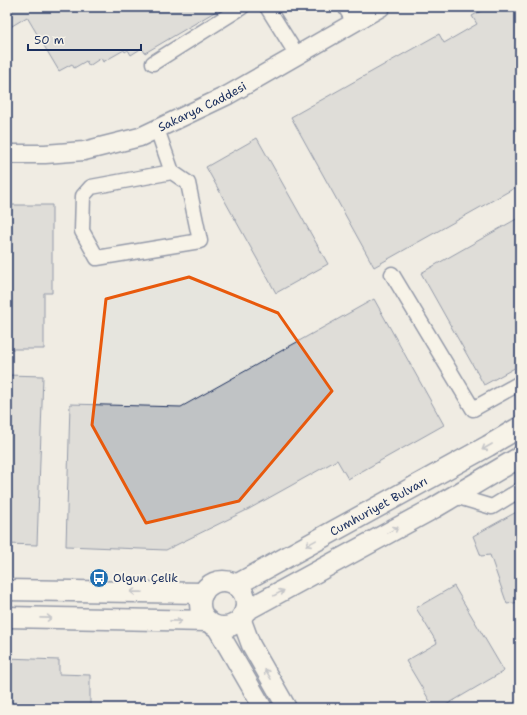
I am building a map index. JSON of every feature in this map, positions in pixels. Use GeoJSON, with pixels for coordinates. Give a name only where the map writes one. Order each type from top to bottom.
{"type":"FeatureCollection","features":[{"type":"Feature","properties":{"kind":"main road","name":"Cumhuriyet Bulvarı"},"geometry":{"type":"LineString","coordinates":[[236,586],[520,427]]}},
{"type":"Feature","properties":{"kind":"main road"},"geometry":{"type":"LineString","coordinates":[[7,617],[211,623],[230,626],[243,614],[454,496],[520,457]]}},
{"type":"Feature","properties":{"kind":"main road"},"geometry":{"type":"LineString","coordinates":[[211,623],[201,608],[203,593],[208,587],[222,581],[236,586],[245,597],[243,614]]}},
{"type":"Feature","properties":{"kind":"main road"},"geometry":{"type":"LineString","coordinates":[[7,590],[203,593]]}},
{"type":"Feature","properties":{"kind":"street"},"geometry":{"type":"LineString","coordinates":[[153,63],[242,7]]}},
{"type":"Feature","properties":{"kind":"street"},"geometry":{"type":"LineString","coordinates":[[267,7],[297,56]]}},
{"type":"Feature","properties":{"kind":"street"},"geometry":{"type":"LineString","coordinates":[[345,7],[354,22]]}},
{"type":"Feature","properties":{"kind":"street","name":"Sakarya Caddesi"},"geometry":{"type":"LineString","coordinates":[[7,154],[45,154],[84,151],[140,137],[228,95],[381,7]]}},
{"type":"Feature","properties":{"kind":"street"},"geometry":{"type":"LineString","coordinates":[[157,129],[172,172],[188,183],[200,241],[98,258],[82,232],[83,196],[91,187],[172,172]]}},
{"type":"Feature","properties":{"kind":"street"},"geometry":{"type":"LineString","coordinates":[[392,274],[473,409],[520,383]]}},
{"type":"Feature","properties":{"kind":"street"},"geometry":{"type":"LineString","coordinates":[[454,496],[492,507],[520,490]]}},
{"type":"Feature","properties":{"kind":"street"},"geometry":{"type":"LineString","coordinates":[[243,614],[251,645],[287,708]]}},
{"type":"Feature","properties":{"kind":"street"},"geometry":{"type":"LineString","coordinates":[[211,623],[263,708]]}},
{"type":"Feature","properties":{"kind":"highlighted area"},"geometry":{"type":"Polygon","coordinates":[[[189,277],[278,313],[332,391],[239,501],[146,523],[92,425],[106,299],[189,277]]]}},
{"type":"Feature","properties":{"kind":"shaded area"},"geometry":{"type":"Polygon","coordinates":[[[7,7],[520,7],[520,708],[7,708],[7,7]]]}},
{"type":"Feature","properties":{"kind":"building"},"geometry":{"type":"Polygon","coordinates":[[[7,7],[223,7],[145,53],[142,48],[131,55],[128,50],[125,52],[124,50],[103,62],[101,58],[89,66],[86,61],[74,68],[72,64],[59,71],[27,17],[7,29],[7,7]]]}},
{"type":"Feature","properties":{"kind":"building"},"geometry":{"type":"Polygon","coordinates":[[[488,7],[520,7],[520,185],[374,267],[291,117],[439,34],[444,43],[477,24],[472,16],[488,7]]]}},
{"type":"Feature","properties":{"kind":"building"},"geometry":{"type":"Polygon","coordinates":[[[257,138],[328,264],[276,293],[206,167],[257,138]]]}},
{"type":"Feature","properties":{"kind":"building"},"geometry":{"type":"Polygon","coordinates":[[[7,205],[52,205],[52,293],[44,293],[44,349],[7,349],[7,205]]]}},
{"type":"Feature","properties":{"kind":"building"},"geometry":{"type":"Polygon","coordinates":[[[520,217],[520,365],[484,385],[421,273],[520,217]]]}},
{"type":"Feature","properties":{"kind":"building"},"geometry":{"type":"Polygon","coordinates":[[[374,299],[444,425],[348,479],[337,460],[249,509],[166,550],[66,546],[70,404],[181,407],[374,299]]]}},
{"type":"Feature","properties":{"kind":"building"},"geometry":{"type":"Polygon","coordinates":[[[7,375],[43,376],[37,545],[7,544],[7,375]]]}},
{"type":"Feature","properties":{"kind":"building"},"geometry":{"type":"Polygon","coordinates":[[[520,510],[520,602],[507,604],[490,555],[481,556],[473,536],[520,510]]]}},
{"type":"Feature","properties":{"kind":"building"},"geometry":{"type":"Polygon","coordinates":[[[454,586],[504,671],[441,708],[434,708],[406,661],[437,643],[416,608],[454,586]]]}},
{"type":"Feature","properties":{"kind":"building"},"geometry":{"type":"Polygon","coordinates":[[[7,658],[59,660],[59,674],[90,675],[90,708],[7,708],[7,658]]]}},
{"type":"Feature","properties":{"kind":"place","name":"Olgun Çelik"},"geometry":{"type":"Point","coordinates":[99,578]}}]}
